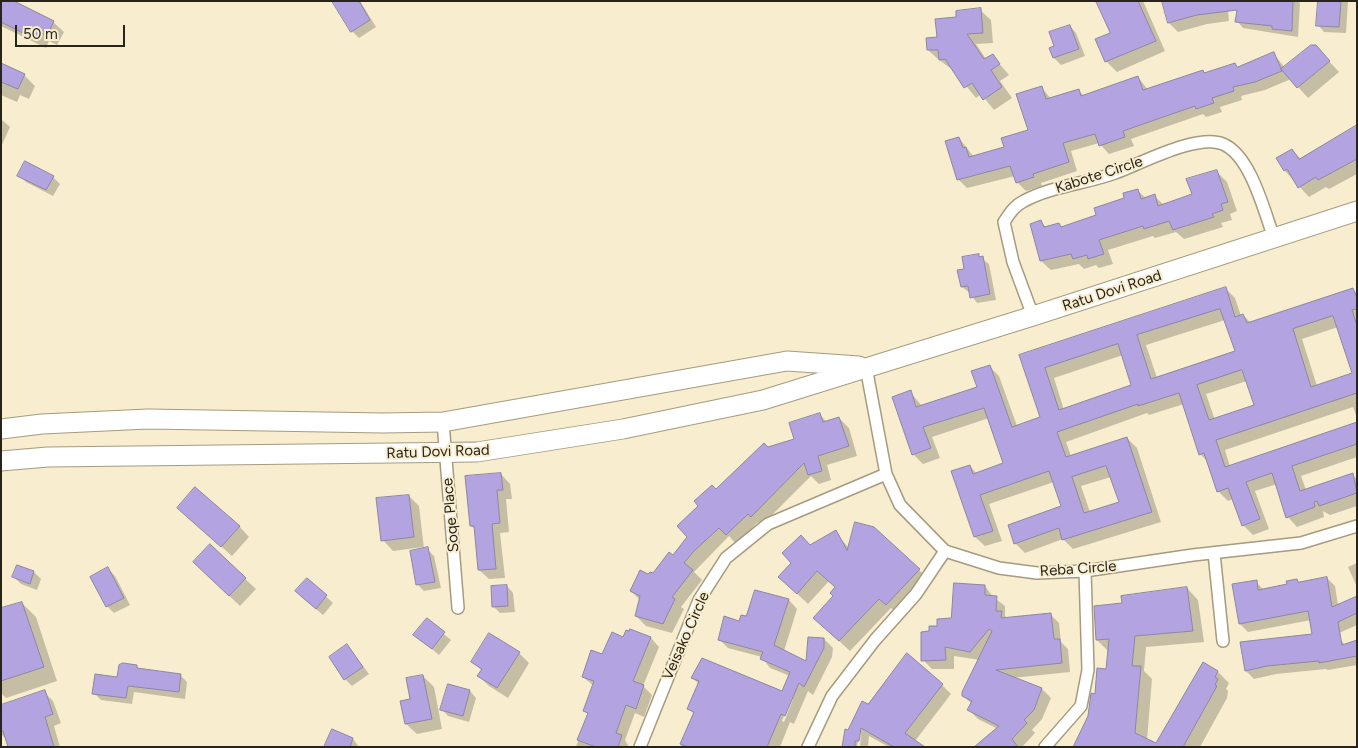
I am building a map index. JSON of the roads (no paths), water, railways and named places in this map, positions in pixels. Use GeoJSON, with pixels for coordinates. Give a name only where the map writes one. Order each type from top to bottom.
{"type":"FeatureCollection","features":[{"type":"Feature","properties":{"kind":"main road","name":"Ratu Dovi Road"},"geometry":{"type":"LineString","coordinates":[[1,460],[48,457],[486,451],[642,425],[763,400],[835,379],[866,367],[1034,316],[1357,211]]}},
{"type":"Feature","properties":{"kind":"main road","name":"Ratu Dovi Road"},"geometry":{"type":"LineString","coordinates":[[1,429],[42,424],[148,419],[383,423],[443,422],[787,361],[866,367]]}},
{"type":"Feature","properties":{"kind":"street","name":"Kabote Circle"},"geometry":{"type":"LineString","coordinates":[[1034,316],[1006,240],[1004,222],[1014,207],[1026,200],[1062,187],[1114,174],[1162,153],[1208,141],[1222,144],[1237,153],[1246,168],[1274,238]]}},
{"type":"Feature","properties":{"kind":"street","name":"Reba Circle"},"geometry":{"type":"LineString","coordinates":[[866,367],[886,474],[900,505],[946,552],[999,568],[1037,573],[1085,571],[1301,543],[1357,526]]}},
{"type":"Feature","properties":{"kind":"street","name":"Soqe Place"},"geometry":{"type":"LineString","coordinates":[[443,422],[458,608]]}},
{"type":"Feature","properties":{"kind":"street","name":"Veisako Circle"},"geometry":{"type":"LineString","coordinates":[[640,747],[698,600],[726,558],[768,524],[886,474]]}},
{"type":"Feature","properties":{"kind":"street"},"geometry":{"type":"LineString","coordinates":[[808,747],[832,696],[875,640],[916,594],[946,552]]}},
{"type":"Feature","properties":{"kind":"street"},"geometry":{"type":"LineString","coordinates":[[1214,553],[1223,641]]}},
{"type":"Feature","properties":{"kind":"street"},"geometry":{"type":"LineString","coordinates":[[1045,747],[1081,706],[1088,670],[1085,571]]}}]}
